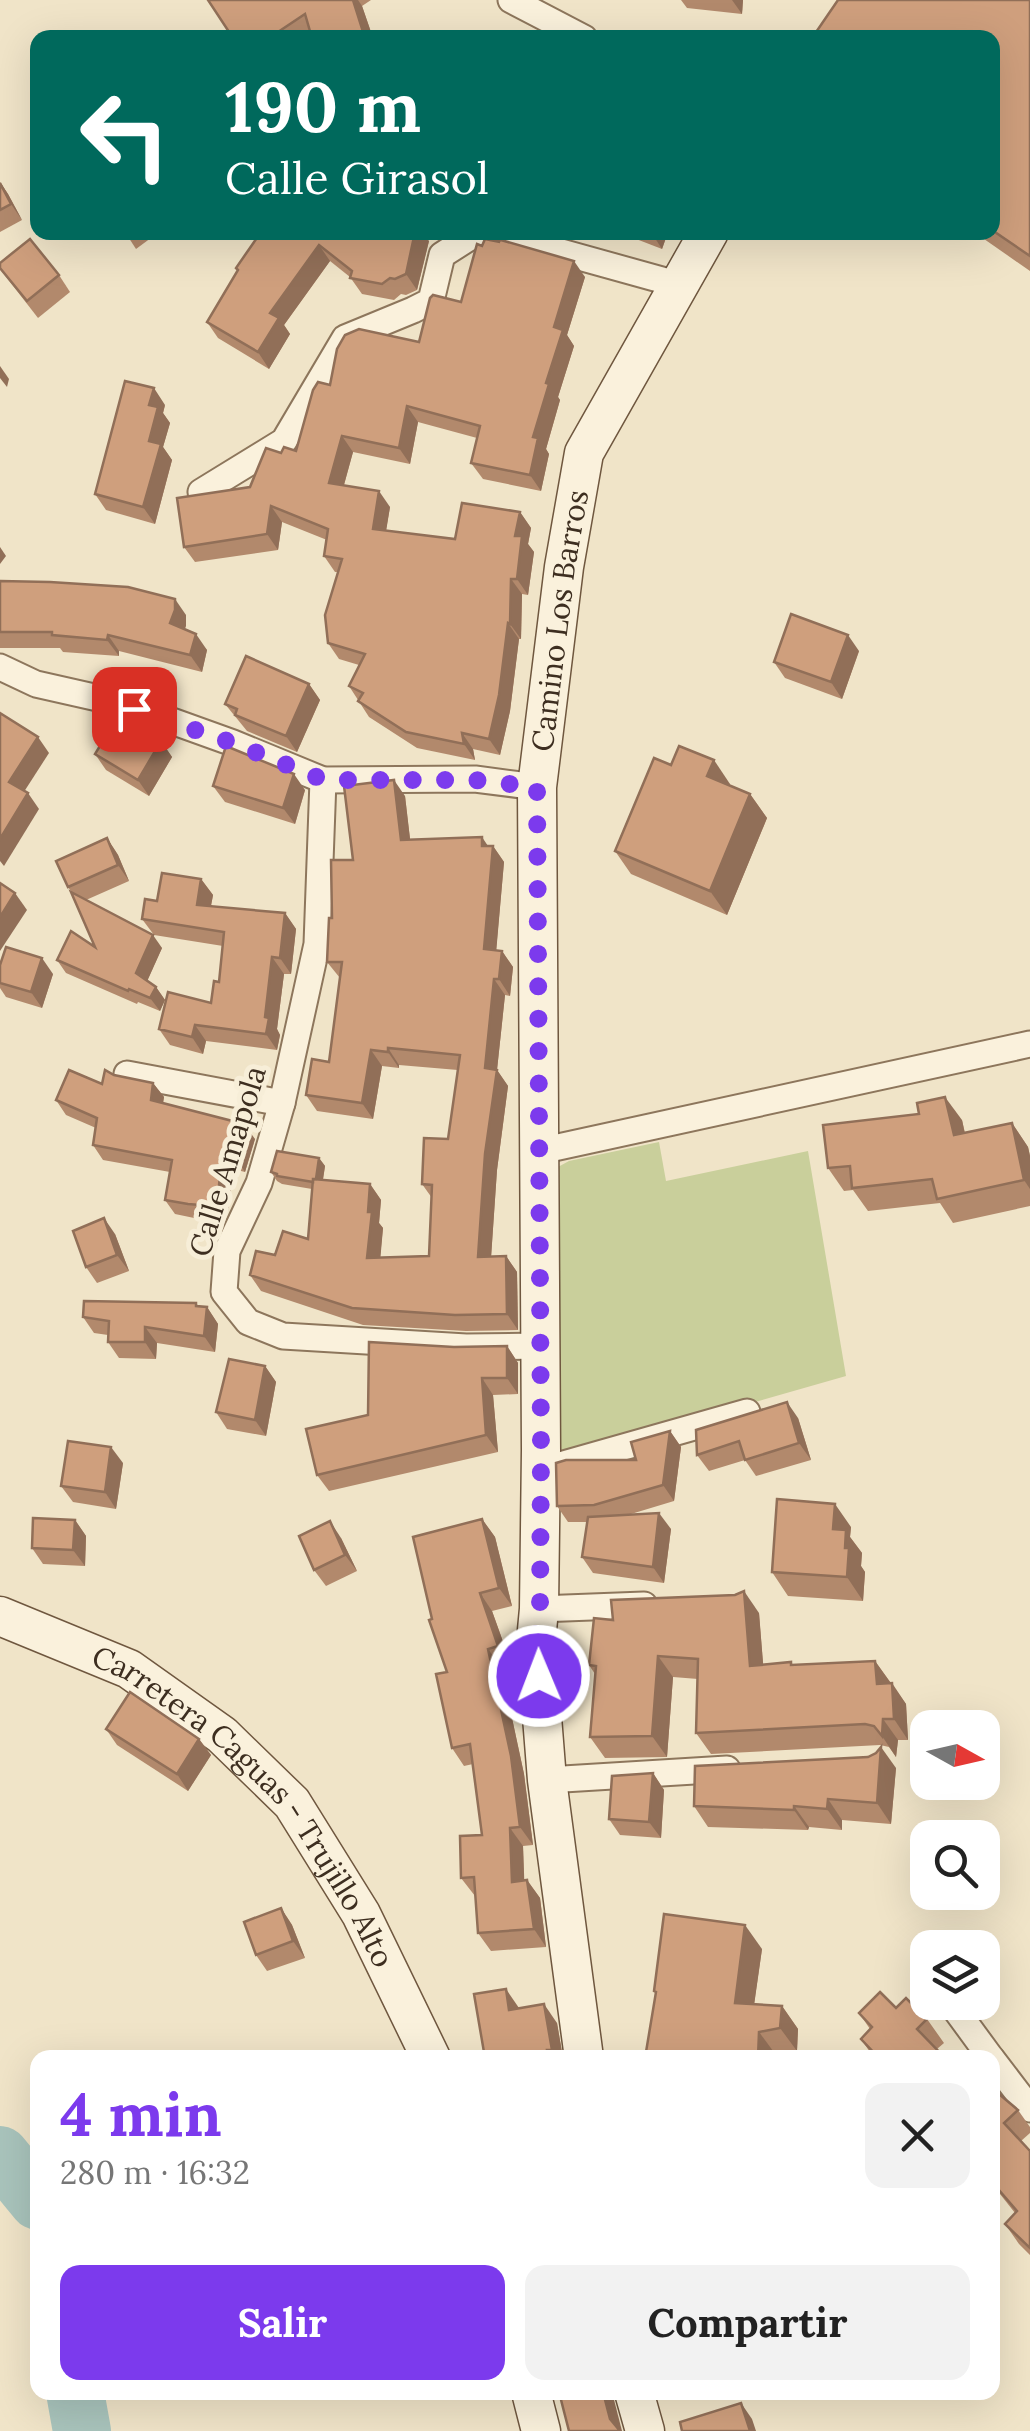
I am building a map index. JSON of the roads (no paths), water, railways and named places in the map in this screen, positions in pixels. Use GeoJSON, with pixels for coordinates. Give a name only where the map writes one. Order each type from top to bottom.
{"type":"FeatureCollection","features":[{"type":"Feature","properties":{"kind":"street"},"geometry":{"type":"LineString","coordinates":[[511,0],[569,30]]}},
{"type":"Feature","properties":{"kind":"street"},"geometry":{"type":"LineString","coordinates":[[201,492],[284,442],[344,338],[431,300],[442,256],[466,240]]}},
{"type":"Feature","properties":{"kind":"street"},"geometry":{"type":"LineString","coordinates":[[518,240],[680,285]]}},
{"type":"Feature","properties":{"kind":"street","name":"Camino Los Barros"},"geometry":{"type":"LineString","coordinates":[[583,2050],[547,1780],[536,1641],[540,1609],[541,1470],[537,787],[564,566],[584,453],[705,240]]}},
{"type":"Feature","properties":{"kind":"street"},"geometry":{"type":"LineString","coordinates":[[0,667],[36,684],[169,720],[324,780],[475,780],[537,787]]}},
{"type":"Feature","properties":{"kind":"street","name":"Calle Amapola"},"geometry":{"type":"LineString","coordinates":[[324,780],[317,944],[260,1182],[227,1251],[224,1292],[248,1322],[283,1336],[540,1346]]}},
{"type":"Feature","properties":{"kind":"street"},"geometry":{"type":"LineString","coordinates":[[540,1151],[1030,1044]]}},
{"type":"Feature","properties":{"kind":"street"},"geometry":{"type":"LineString","coordinates":[[127,1074],[282,1103]]}},
{"type":"Feature","properties":{"kind":"street"},"geometry":{"type":"LineString","coordinates":[[541,1470],[747,1412]]}},
{"type":"Feature","properties":{"kind":"street"},"geometry":{"type":"LineString","coordinates":[[540,1609],[673,1603]]}},
{"type":"Feature","properties":{"kind":"street","name":"Carretera Caguas - Trujillo Alto"},"geometry":{"type":"LineString","coordinates":[[0,1616],[129,1669],[222,1735],[292,1803],[360,1914],[427,2050]]}},
{"type":"Feature","properties":{"kind":"street"},"geometry":{"type":"LineString","coordinates":[[547,1780],[744,1768]]}},
{"type":"Feature","properties":{"kind":"street"},"geometry":{"type":"LineString","coordinates":[[964,2020],[986,2050]]}},
{"type":"Feature","properties":{"kind":"street"},"geometry":{"type":"LineString","coordinates":[[1000,2069],[1030,2109]]}},
{"type":"Feature","properties":{"kind":"street"},"geometry":{"type":"LineString","coordinates":[[533,2400],[541,2431]]}},
{"type":"Feature","properties":{"kind":"street"},"geometry":{"type":"LineString","coordinates":[[636,2400],[645,2431]]}},
{"type":"Feature","properties":{"kind":"waterway"},"geometry":{"type":"LineString","coordinates":[[0,2155],[30,2191]]}},
{"type":"Feature","properties":{"kind":"waterway"},"geometry":{"type":"LineString","coordinates":[[76,2400],[82,2431]]}}]}
